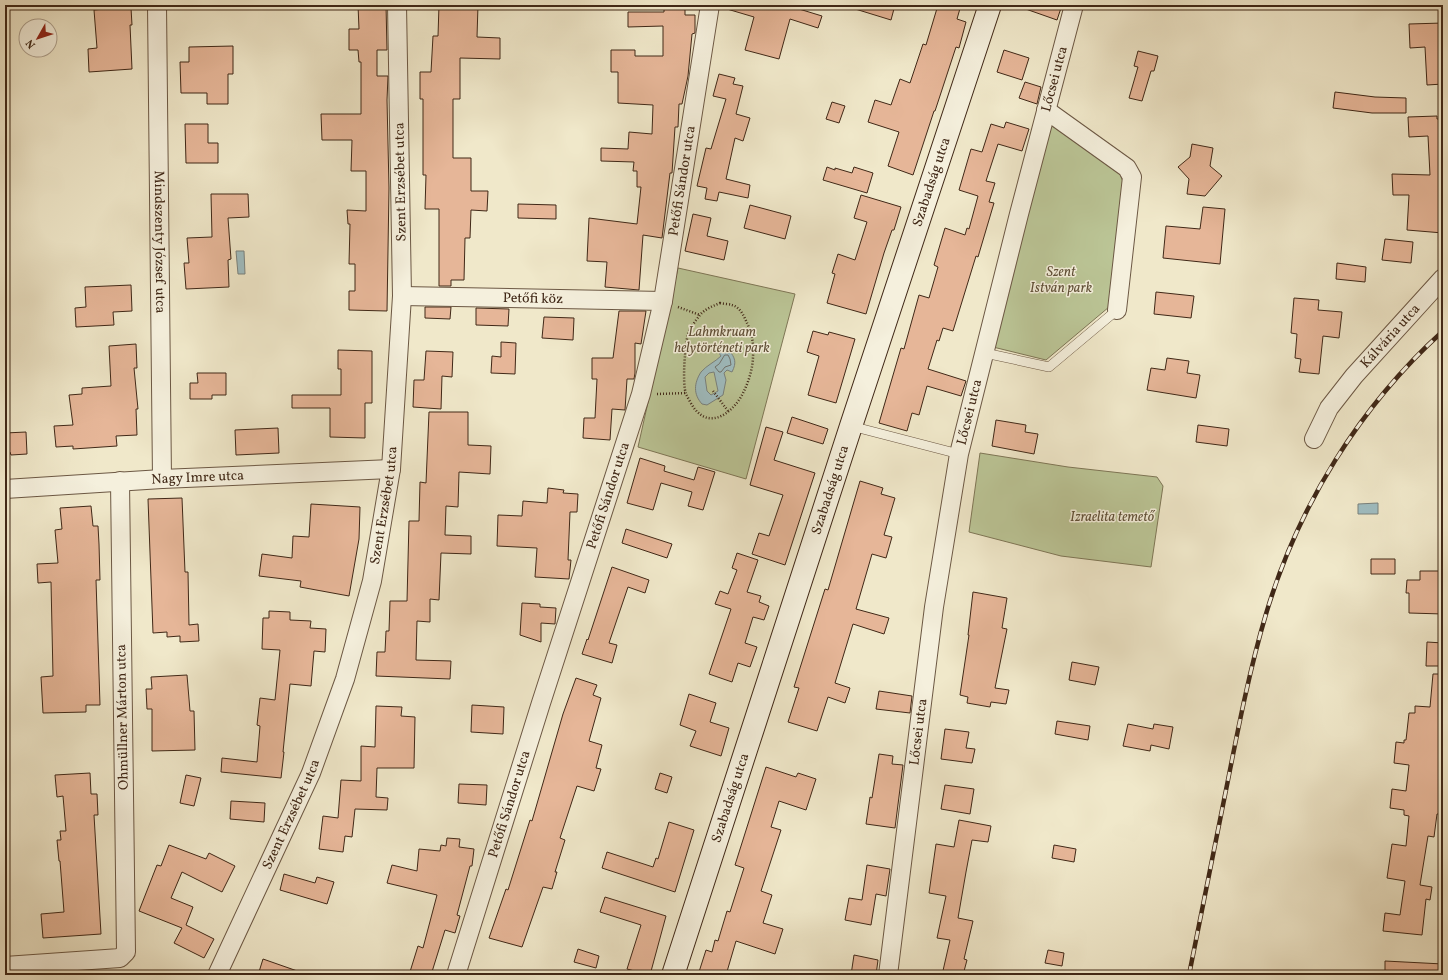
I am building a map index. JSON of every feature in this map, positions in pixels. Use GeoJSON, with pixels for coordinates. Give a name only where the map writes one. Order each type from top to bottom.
{"type":"FeatureCollection","features":[{"type":"Feature","properties":{"kind":"street","name":"Mindszenty József utca"},"geometry":{"type":"LineString","coordinates":[[157,5],[162,479]]}},
{"type":"Feature","properties":{"kind":"street","name":"Szent Erzsébet utca"},"geometry":{"type":"LineString","coordinates":[[217,975],[311,773],[345,679],[372,581],[388,490],[402,296],[397,5]]}},
{"type":"Feature","properties":{"kind":"street","name":"Petőfi Sándor utca"},"geometry":{"type":"LineString","coordinates":[[456,975],[541,703],[641,394],[663,301],[710,5]]}},
{"type":"Feature","properties":{"kind":"street","name":"Szabadság utca"},"geometry":{"type":"LineString","coordinates":[[673,975],[851,426],[990,5]]}},
{"type":"Feature","properties":{"kind":"street","name":"Lőcsei utca"},"geometry":{"type":"LineString","coordinates":[[1074,5],[1046,110],[1127,168],[1132,177],[1117,310]]}},
{"type":"Feature","properties":{"kind":"street"},"geometry":{"type":"LineString","coordinates":[[985,353],[1046,110]]}},
{"type":"Feature","properties":{"kind":"street","name":"Kálvária utca"},"geometry":{"type":"LineString","coordinates":[[1314,439],[1329,408],[1354,376],[1443,278]]}},
{"type":"Feature","properties":{"kind":"street","name":"Petőfi köz"},"geometry":{"type":"LineString","coordinates":[[402,296],[663,301]]}},
{"type":"Feature","properties":{"kind":"street","name":"Lőcsei utca"},"geometry":{"type":"LineString","coordinates":[[888,975],[934,607],[959,454],[985,353]]}},
{"type":"Feature","properties":{"kind":"street","name":"Nagy Imre utca"},"geometry":{"type":"LineString","coordinates":[[5,489],[120,481],[390,469]]}},
{"type":"Feature","properties":{"kind":"street","name":"Ohmüllner Márton utca"},"geometry":{"type":"LineString","coordinates":[[5,966],[120,958],[126,952],[120,481]]}},
{"type":"Feature","properties":{"kind":"lane","name":"Lőcsei utca"},"geometry":{"type":"LineString","coordinates":[[985,353],[1049,367],[1117,310]]}},
{"type":"Feature","properties":{"kind":"lane"},"geometry":{"type":"LineString","coordinates":[[851,426],[959,454]]}},
{"type":"Feature","properties":{"kind":"path"},"geometry":{"type":"LineString","coordinates":[[663,301],[700,315]]}},
{"type":"Feature","properties":{"kind":"path"},"geometry":{"type":"LineString","coordinates":[[720,303],[739,308],[745,318],[753,338],[754,356],[744,392],[737,403],[728,412],[712,419],[703,416],[694,408],[686,393],[684,364],[688,333],[700,315],[706,309],[720,303]]}},
{"type":"Feature","properties":{"kind":"path"},"geometry":{"type":"LineString","coordinates":[[713,390],[728,412]]}},
{"type":"Feature","properties":{"kind":"path"},"geometry":{"type":"LineString","coordinates":[[641,394],[686,393]]}},
{"type":"Feature","properties":{"kind":"green space","name":"Szent István park"},"geometry":{"type":"Polygon","coordinates":[[[1048,123],[1119,172],[1124,184],[1109,307],[1046,360],[993,347],[1048,123]]]}},
{"type":"Feature","properties":{"kind":"green space","name":"Lahmkruam helytörténeti park"},"geometry":{"type":"Polygon","coordinates":[[[678,268],[795,294],[746,479],[638,447],[678,268]]]}},
{"type":"Feature","properties":{"kind":"green space","name":"Izraelita temető"},"geometry":{"type":"Polygon","coordinates":[[[980,453],[1068,467],[1157,477],[1163,486],[1151,567],[1061,556],[969,532],[980,453]]]}},
{"type":"Feature","properties":{"kind":"water"},"geometry":{"type":"Polygon","coordinates":[[[236,251],[244,251],[245,274],[238,274],[236,251]]]}},
{"type":"Feature","properties":{"kind":"water"},"geometry":{"type":"Polygon","coordinates":[[[723,350],[729,350],[735,360],[734,369],[732,372],[727,370],[724,373],[726,380],[723,395],[707,405],[702,404],[696,392],[697,380],[703,370],[721,356],[719,353],[723,350]],[[714,372],[709,373],[705,377],[707,391],[711,395],[718,391],[714,372]]]}},
{"type":"Feature","properties":{"kind":"water"},"geometry":{"type":"Polygon","coordinates":[[[1378,503],[1378,514],[1358,514],[1358,504],[1378,503]]]}},
{"type":"Feature","properties":{"kind":"building"},"geometry":{"type":"Polygon","coordinates":[[[104,5],[126,5],[126,8],[131,8],[132,25],[130,25],[132,69],[89,72],[88,49],[97,48],[94,10],[104,9],[104,5]]]}},
{"type":"Feature","properties":{"kind":"building"},"geometry":{"type":"Polygon","coordinates":[[[358,5],[386,5],[387,50],[377,50],[377,76],[388,76],[387,100],[389,188],[387,311],[349,310],[349,291],[355,291],[355,264],[349,264],[350,224],[348,224],[347,210],[366,211],[366,171],[351,171],[352,140],[322,140],[321,114],[361,114],[361,62],[359,62],[358,50],[349,50],[349,29],[359,29],[358,5]]]}},
{"type":"Feature","properties":{"kind":"building"},"geometry":{"type":"Polygon","coordinates":[[[439,5],[478,5],[477,37],[500,38],[500,59],[460,58],[460,99],[453,99],[453,158],[471,158],[471,191],[488,191],[487,211],[471,210],[470,238],[465,238],[464,280],[451,280],[451,286],[439,286],[439,209],[425,209],[426,175],[423,175],[423,99],[420,99],[420,72],[431,72],[433,36],[438,36],[439,5]]]}},
{"type":"Feature","properties":{"kind":"building"},"geometry":{"type":"Polygon","coordinates":[[[728,5],[786,5],[822,16],[818,28],[790,19],[779,59],[745,50],[754,17],[727,9],[728,5]]]}},
{"type":"Feature","properties":{"kind":"building"},"geometry":{"type":"Polygon","coordinates":[[[853,5],[895,5],[891,20],[852,8],[853,5]]]}},
{"type":"Feature","properties":{"kind":"building"},"geometry":{"type":"Polygon","coordinates":[[[938,5],[961,5],[957,19],[966,22],[959,48],[956,47],[913,175],[888,166],[899,132],[868,122],[875,100],[891,105],[900,79],[910,83],[923,44],[926,45],[938,5]]]}},
{"type":"Feature","properties":{"kind":"building"},"geometry":{"type":"Polygon","coordinates":[[[1020,5],[1062,5],[1057,20],[1020,7],[1020,5]]]}},
{"type":"Feature","properties":{"kind":"building"},"geometry":{"type":"Polygon","coordinates":[[[664,9],[685,9],[685,15],[695,15],[695,33],[692,34],[688,76],[682,104],[679,104],[678,127],[675,127],[672,173],[670,173],[662,238],[643,235],[639,290],[605,287],[607,262],[587,261],[589,218],[637,224],[641,187],[637,187],[637,171],[633,171],[634,162],[601,161],[601,148],[628,149],[629,132],[652,134],[653,105],[618,103],[618,72],[611,72],[611,50],[635,50],[635,56],[663,56],[663,26],[628,27],[628,12],[664,12],[664,9]]]}},
{"type":"Feature","properties":{"kind":"building"},"geometry":{"type":"Polygon","coordinates":[[[1443,23],[1443,84],[1427,85],[1425,47],[1410,48],[1409,24],[1443,23]]]}},
{"type":"Feature","properties":{"kind":"building"},"geometry":{"type":"Polygon","coordinates":[[[233,46],[233,74],[228,74],[228,104],[207,104],[207,93],[181,93],[180,62],[189,62],[189,47],[233,46]]]}},
{"type":"Feature","properties":{"kind":"building"},"geometry":{"type":"Polygon","coordinates":[[[1004,50],[1029,58],[1022,80],[997,72],[1004,50]]]}},
{"type":"Feature","properties":{"kind":"building"},"geometry":{"type":"Polygon","coordinates":[[[1138,51],[1158,56],[1154,71],[1151,71],[1142,101],[1129,98],[1138,67],[1134,66],[1138,51]]]}},
{"type":"Feature","properties":{"kind":"building"},"geometry":{"type":"Polygon","coordinates":[[[719,74],[735,78],[733,84],[743,86],[736,114],[750,118],[743,141],[735,138],[726,179],[750,185],[748,198],[719,192],[717,201],[705,199],[707,188],[697,186],[706,148],[711,149],[726,99],[713,96],[719,74]]]}},
{"type":"Feature","properties":{"kind":"building"},"geometry":{"type":"Polygon","coordinates":[[[1025,82],[1041,87],[1037,104],[1019,98],[1025,82]]]}},
{"type":"Feature","properties":{"kind":"building"},"geometry":{"type":"Polygon","coordinates":[[[1335,92],[1375,97],[1406,98],[1406,113],[1372,113],[1333,108],[1335,92]]]}},
{"type":"Feature","properties":{"kind":"building"},"geometry":{"type":"Polygon","coordinates":[[[832,102],[845,106],[839,123],[826,119],[832,102]]]}},
{"type":"Feature","properties":{"kind":"building"},"geometry":{"type":"Polygon","coordinates":[[[1437,116],[1437,119],[1443,119],[1443,233],[1407,230],[1409,195],[1393,195],[1392,174],[1430,175],[1428,136],[1409,137],[1408,117],[1437,116]]]}},
{"type":"Feature","properties":{"kind":"building"},"geometry":{"type":"Polygon","coordinates":[[[1006,122],[1029,129],[1022,151],[998,144],[986,181],[995,183],[989,202],[994,203],[978,257],[976,256],[953,331],[943,328],[939,341],[937,340],[928,369],[966,381],[961,396],[927,386],[919,415],[912,413],[907,431],[879,423],[901,348],[904,349],[919,295],[929,298],[938,267],[934,265],[945,228],[965,235],[967,228],[969,229],[978,196],[959,190],[971,149],[982,152],[991,124],[1004,128],[1006,122]]]}},
{"type":"Feature","properties":{"kind":"building"},"geometry":{"type":"Polygon","coordinates":[[[185,124],[208,124],[208,143],[218,143],[218,163],[186,163],[185,124]]]}},
{"type":"Feature","properties":{"kind":"building"},"geometry":{"type":"Polygon","coordinates":[[[1192,144],[1213,148],[1210,166],[1222,176],[1205,196],[1187,194],[1189,179],[1178,167],[1190,157],[1192,144]]]}},
{"type":"Feature","properties":{"kind":"building"},"geometry":{"type":"Polygon","coordinates":[[[827,167],[852,173],[854,167],[873,173],[867,193],[823,180],[827,167]]]}},
{"type":"Feature","properties":{"kind":"building"},"geometry":{"type":"Polygon","coordinates":[[[211,194],[248,194],[249,217],[228,218],[231,259],[228,260],[229,287],[186,289],[184,263],[189,263],[187,238],[212,237],[211,194]]]}},
{"type":"Feature","properties":{"kind":"building"},"geometry":{"type":"Polygon","coordinates":[[[861,195],[901,207],[894,230],[892,230],[884,253],[866,314],[827,303],[835,274],[832,273],[838,254],[855,260],[867,222],[854,218],[861,195]]]}},
{"type":"Feature","properties":{"kind":"building"},"geometry":{"type":"Polygon","coordinates":[[[518,204],[556,205],[556,219],[518,218],[518,204]]]}},
{"type":"Feature","properties":{"kind":"building"},"geometry":{"type":"Polygon","coordinates":[[[750,205],[791,216],[785,239],[744,228],[750,205]]]}},
{"type":"Feature","properties":{"kind":"building"},"geometry":{"type":"Polygon","coordinates":[[[1203,207],[1225,209],[1220,264],[1163,258],[1166,226],[1200,229],[1203,207]]]}},
{"type":"Feature","properties":{"kind":"building"},"geometry":{"type":"Polygon","coordinates":[[[693,214],[711,218],[707,236],[728,241],[724,260],[685,251],[693,214]]]}},
{"type":"Feature","properties":{"kind":"building"},"geometry":{"type":"Polygon","coordinates":[[[1385,239],[1413,242],[1411,263],[1382,260],[1385,239]]]}},
{"type":"Feature","properties":{"kind":"building"},"geometry":{"type":"Polygon","coordinates":[[[1337,263],[1366,267],[1365,282],[1336,279],[1337,263]]]}},
{"type":"Feature","properties":{"kind":"building"},"geometry":{"type":"Polygon","coordinates":[[[131,285],[132,311],[113,312],[114,325],[76,327],[75,308],[86,307],[85,287],[131,285]]]}},
{"type":"Feature","properties":{"kind":"building"},"geometry":{"type":"Polygon","coordinates":[[[1156,292],[1194,296],[1191,318],[1154,314],[1156,292]]]}},
{"type":"Feature","properties":{"kind":"building"},"geometry":{"type":"Polygon","coordinates":[[[1294,298],[1319,300],[1318,310],[1342,312],[1339,338],[1323,336],[1319,374],[1299,372],[1301,359],[1295,358],[1297,334],[1291,333],[1294,298]]]}},
{"type":"Feature","properties":{"kind":"building"},"geometry":{"type":"Polygon","coordinates":[[[425,307],[451,307],[450,319],[425,318],[425,307]]]}},
{"type":"Feature","properties":{"kind":"building"},"geometry":{"type":"Polygon","coordinates":[[[476,308],[509,309],[508,326],[476,325],[476,308]]]}},
{"type":"Feature","properties":{"kind":"building"},"geometry":{"type":"Polygon","coordinates":[[[619,311],[646,311],[641,344],[635,343],[634,379],[627,379],[625,410],[612,409],[610,440],[583,438],[584,418],[595,418],[597,379],[592,379],[592,358],[613,358],[619,311]]]}},
{"type":"Feature","properties":{"kind":"building"},"geometry":{"type":"Polygon","coordinates":[[[544,317],[574,318],[573,340],[542,338],[544,317]]]}},
{"type":"Feature","properties":{"kind":"building"},"geometry":{"type":"Polygon","coordinates":[[[813,331],[828,335],[829,332],[855,339],[836,403],[808,395],[819,356],[807,352],[813,331]]]}},
{"type":"Feature","properties":{"kind":"building"},"geometry":{"type":"Polygon","coordinates":[[[501,342],[516,343],[515,374],[491,373],[492,356],[501,357],[501,342]]]}},
{"type":"Feature","properties":{"kind":"building"},"geometry":{"type":"Polygon","coordinates":[[[136,344],[137,368],[134,368],[138,409],[136,409],[137,435],[116,436],[117,446],[73,449],[73,446],[56,447],[54,426],[73,425],[69,395],[82,394],[82,388],[111,386],[109,346],[136,344]]]}},
{"type":"Feature","properties":{"kind":"building"},"geometry":{"type":"Polygon","coordinates":[[[338,350],[372,351],[372,403],[365,403],[365,438],[330,437],[330,408],[292,408],[292,395],[341,395],[341,369],[338,369],[338,350]]]}},
{"type":"Feature","properties":{"kind":"building"},"geometry":{"type":"Polygon","coordinates":[[[426,351],[453,352],[452,377],[442,376],[441,409],[413,407],[414,380],[424,380],[426,351]]]}},
{"type":"Feature","properties":{"kind":"building"},"geometry":{"type":"Polygon","coordinates":[[[1167,358],[1189,361],[1187,373],[1200,375],[1196,398],[1147,390],[1151,368],[1165,370],[1167,358]]]}},
{"type":"Feature","properties":{"kind":"building"},"geometry":{"type":"Polygon","coordinates":[[[197,373],[226,373],[226,395],[212,395],[212,399],[190,399],[190,383],[198,383],[197,373]]]}},
{"type":"Feature","properties":{"kind":"building"},"geometry":{"type":"Polygon","coordinates":[[[429,412],[468,412],[468,445],[491,446],[490,474],[459,472],[458,507],[446,506],[445,535],[471,536],[471,554],[441,553],[439,600],[430,599],[430,622],[417,621],[416,660],[451,661],[450,679],[376,676],[377,652],[385,652],[386,631],[389,631],[390,601],[407,601],[409,521],[419,521],[420,482],[426,483],[429,412]]]}},
{"type":"Feature","properties":{"kind":"building"},"geometry":{"type":"Polygon","coordinates":[[[792,417],[828,429],[823,444],[787,433],[792,417]]]}},
{"type":"Feature","properties":{"kind":"building"},"geometry":{"type":"Polygon","coordinates":[[[996,420],[1026,425],[1025,432],[1038,434],[1034,454],[992,446],[996,420]]]}},
{"type":"Feature","properties":{"kind":"building"},"geometry":{"type":"Polygon","coordinates":[[[1198,425],[1229,429],[1227,446],[1196,442],[1198,425]]]}},
{"type":"Feature","properties":{"kind":"building"},"geometry":{"type":"Polygon","coordinates":[[[766,427],[783,432],[774,460],[815,473],[785,565],[752,554],[759,533],[769,536],[783,495],[750,485],[766,427]]]}},
{"type":"Feature","properties":{"kind":"building"},"geometry":{"type":"Polygon","coordinates":[[[278,428],[279,453],[236,455],[235,430],[278,428]]]}},
{"type":"Feature","properties":{"kind":"building"},"geometry":{"type":"Polygon","coordinates":[[[26,432],[27,454],[11,455],[10,452],[5,452],[5,433],[26,432]]]}},
{"type":"Feature","properties":{"kind":"building"},"geometry":{"type":"Polygon","coordinates":[[[640,458],[665,466],[664,471],[694,480],[698,467],[715,472],[703,510],[688,506],[692,492],[661,483],[653,510],[627,503],[640,458]]]}},
{"type":"Feature","properties":{"kind":"building"},"geometry":{"type":"Polygon","coordinates":[[[860,481],[883,488],[881,494],[895,498],[884,535],[892,537],[886,558],[872,554],[856,609],[889,618],[884,634],[853,624],[835,683],[850,688],[845,703],[828,697],[817,731],[788,722],[799,688],[794,687],[825,589],[828,590],[860,481]]]}},
{"type":"Feature","properties":{"kind":"building"},"geometry":{"type":"Polygon","coordinates":[[[548,488],[564,490],[563,493],[578,494],[577,512],[570,512],[568,560],[571,560],[569,579],[535,577],[537,548],[497,546],[498,515],[522,516],[523,501],[547,503],[548,488]]]}},
{"type":"Feature","properties":{"kind":"building"},"geometry":{"type":"Polygon","coordinates":[[[182,498],[185,572],[188,572],[189,625],[198,624],[199,641],[180,642],[180,636],[167,637],[167,632],[153,633],[148,499],[182,498]]]}},
{"type":"Feature","properties":{"kind":"building"},"geometry":{"type":"Polygon","coordinates":[[[311,504],[360,507],[359,539],[349,596],[300,587],[301,581],[259,576],[262,554],[292,558],[293,536],[309,537],[311,504]]]}},
{"type":"Feature","properties":{"kind":"building"},"geometry":{"type":"Polygon","coordinates":[[[91,506],[93,526],[98,526],[99,544],[100,580],[96,580],[100,705],[86,705],[86,712],[43,713],[41,677],[53,676],[51,582],[38,583],[37,564],[58,563],[55,530],[62,529],[60,508],[91,506]]]}},
{"type":"Feature","properties":{"kind":"building"},"geometry":{"type":"Polygon","coordinates":[[[626,529],[672,544],[667,558],[622,543],[626,529]]]}},
{"type":"Feature","properties":{"kind":"building"},"geometry":{"type":"Polygon","coordinates":[[[737,553],[758,560],[747,592],[761,596],[759,602],[769,606],[764,620],[753,617],[745,643],[757,647],[750,667],[738,663],[732,682],[709,674],[731,609],[715,604],[720,591],[728,594],[737,570],[732,568],[737,553]]]}},
{"type":"Feature","properties":{"kind":"building"},"geometry":{"type":"Polygon","coordinates":[[[1371,559],[1395,559],[1395,574],[1371,574],[1371,559]]]}},
{"type":"Feature","properties":{"kind":"building"},"geometry":{"type":"Polygon","coordinates":[[[612,567],[649,580],[645,593],[628,587],[609,643],[617,645],[612,663],[582,654],[612,567]]]}},
{"type":"Feature","properties":{"kind":"building"},"geometry":{"type":"Polygon","coordinates":[[[1420,571],[1443,571],[1443,614],[1409,613],[1409,593],[1406,593],[1407,580],[1420,580],[1420,571]]]}},
{"type":"Feature","properties":{"kind":"building"},"geometry":{"type":"Polygon","coordinates":[[[973,592],[1007,598],[1002,628],[1007,629],[995,688],[1009,690],[1006,704],[991,702],[990,707],[967,703],[968,697],[960,695],[969,635],[973,592]]]}},
{"type":"Feature","properties":{"kind":"building"},"geometry":{"type":"Polygon","coordinates":[[[522,603],[540,604],[540,607],[556,608],[555,624],[541,623],[541,642],[520,635],[522,603]]]}},
{"type":"Feature","properties":{"kind":"building"},"geometry":{"type":"Polygon","coordinates":[[[269,611],[290,612],[290,620],[311,621],[310,628],[326,629],[325,652],[314,651],[311,686],[290,684],[281,778],[221,772],[222,758],[257,762],[260,726],[257,725],[260,698],[275,700],[280,650],[262,649],[263,618],[269,618],[269,611]]]}},
{"type":"Feature","properties":{"kind":"building"},"geometry":{"type":"Polygon","coordinates":[[[1427,642],[1443,643],[1443,666],[1426,666],[1427,642]]]}},
{"type":"Feature","properties":{"kind":"building"},"geometry":{"type":"Polygon","coordinates":[[[1072,662],[1099,667],[1095,685],[1069,680],[1072,662]]]}},
{"type":"Feature","properties":{"kind":"building"},"geometry":{"type":"Polygon","coordinates":[[[1433,674],[1443,674],[1443,814],[1437,814],[1434,837],[1428,836],[1420,885],[1432,887],[1430,900],[1426,899],[1422,935],[1383,931],[1385,913],[1400,915],[1405,881],[1387,878],[1392,844],[1406,846],[1409,816],[1404,815],[1404,810],[1390,808],[1392,789],[1406,791],[1409,765],[1394,763],[1396,742],[1404,743],[1404,740],[1406,740],[1409,713],[1415,713],[1415,706],[1430,707],[1433,674]]]}},
{"type":"Feature","properties":{"kind":"building"},"geometry":{"type":"Polygon","coordinates":[[[187,675],[190,711],[194,711],[195,750],[152,751],[152,709],[147,709],[146,689],[152,689],[151,677],[187,675]]]}},
{"type":"Feature","properties":{"kind":"building"},"geometry":{"type":"Polygon","coordinates":[[[576,678],[597,685],[593,695],[601,698],[589,741],[602,745],[596,768],[601,769],[594,791],[577,786],[560,838],[565,840],[555,872],[557,872],[552,889],[543,887],[522,947],[489,938],[506,889],[508,890],[530,820],[532,821],[563,714],[576,678]]]}},
{"type":"Feature","properties":{"kind":"building"},"geometry":{"type":"Polygon","coordinates":[[[879,691],[912,696],[910,713],[876,709],[879,691]]]}},
{"type":"Feature","properties":{"kind":"building"},"geometry":{"type":"Polygon","coordinates":[[[689,694],[716,703],[710,722],[729,728],[721,756],[690,746],[696,731],[680,725],[689,694]]]}},
{"type":"Feature","properties":{"kind":"building"},"geometry":{"type":"Polygon","coordinates":[[[472,705],[504,707],[503,734],[471,732],[472,705]]]}},
{"type":"Feature","properties":{"kind":"building"},"geometry":{"type":"Polygon","coordinates":[[[376,706],[402,707],[401,716],[415,717],[414,768],[377,768],[376,797],[388,798],[387,810],[355,809],[352,837],[345,836],[343,852],[319,849],[323,816],[338,818],[341,780],[361,781],[361,746],[375,747],[376,706]]]}},
{"type":"Feature","properties":{"kind":"building"},"geometry":{"type":"Polygon","coordinates":[[[1057,721],[1090,726],[1088,740],[1055,734],[1057,721]]]}},
{"type":"Feature","properties":{"kind":"building"},"geometry":{"type":"Polygon","coordinates":[[[1128,724],[1153,729],[1154,724],[1173,727],[1169,749],[1151,745],[1150,751],[1123,746],[1128,724]]]}},
{"type":"Feature","properties":{"kind":"building"},"geometry":{"type":"Polygon","coordinates":[[[945,729],[969,732],[966,748],[975,749],[972,763],[941,759],[945,729]]]}},
{"type":"Feature","properties":{"kind":"building"},"geometry":{"type":"Polygon","coordinates":[[[879,754],[893,756],[892,764],[903,765],[895,828],[866,824],[879,754]]]}},
{"type":"Feature","properties":{"kind":"building"},"geometry":{"type":"Polygon","coordinates":[[[766,767],[796,777],[798,773],[816,779],[806,810],[779,801],[771,827],[781,830],[761,891],[772,895],[763,923],[783,929],[775,954],[736,941],[726,975],[698,975],[706,950],[712,952],[715,940],[718,941],[727,911],[730,912],[744,868],[735,865],[766,767]]]}},
{"type":"Feature","properties":{"kind":"building"},"geometry":{"type":"Polygon","coordinates":[[[90,773],[91,794],[97,794],[98,815],[94,815],[101,934],[43,938],[41,914],[64,912],[57,840],[61,840],[60,831],[66,831],[63,796],[57,797],[55,775],[90,773]]]}},
{"type":"Feature","properties":{"kind":"building"},"geometry":{"type":"Polygon","coordinates":[[[660,773],[672,777],[667,793],[655,789],[660,773]]]}},
{"type":"Feature","properties":{"kind":"building"},"geometry":{"type":"Polygon","coordinates":[[[186,775],[201,778],[194,806],[180,803],[186,775]]]}},
{"type":"Feature","properties":{"kind":"building"},"geometry":{"type":"Polygon","coordinates":[[[459,784],[487,785],[486,805],[458,803],[459,784]]]}},
{"type":"Feature","properties":{"kind":"building"},"geometry":{"type":"Polygon","coordinates":[[[945,785],[974,789],[970,814],[941,809],[945,785]]]}},
{"type":"Feature","properties":{"kind":"building"},"geometry":{"type":"Polygon","coordinates":[[[231,801],[265,803],[264,822],[230,819],[231,801]]]}},
{"type":"Feature","properties":{"kind":"building"},"geometry":{"type":"Polygon","coordinates":[[[959,820],[991,826],[988,842],[972,840],[958,918],[973,921],[964,959],[967,960],[963,975],[942,975],[950,940],[937,938],[946,896],[929,893],[936,844],[954,847],[959,820]]]}},
{"type":"Feature","properties":{"kind":"building"},"geometry":{"type":"Polygon","coordinates":[[[669,822],[694,830],[675,892],[602,868],[607,852],[653,867],[656,858],[658,859],[669,822]]]}},
{"type":"Feature","properties":{"kind":"building"},"geometry":{"type":"Polygon","coordinates":[[[447,838],[460,839],[459,847],[474,849],[472,866],[470,866],[457,915],[460,916],[455,933],[445,930],[431,975],[409,975],[418,946],[423,948],[437,895],[387,883],[392,865],[417,871],[419,849],[440,851],[441,845],[446,846],[447,838]]]}},
{"type":"Feature","properties":{"kind":"building"},"geometry":{"type":"Polygon","coordinates":[[[169,845],[206,859],[209,853],[235,866],[222,892],[182,872],[171,898],[193,907],[186,925],[214,939],[204,958],[174,943],[182,928],[139,911],[157,865],[161,866],[169,845]]]}},
{"type":"Feature","properties":{"kind":"building"},"geometry":{"type":"Polygon","coordinates":[[[1054,845],[1076,849],[1074,862],[1052,858],[1054,845]]]}},
{"type":"Feature","properties":{"kind":"building"},"geometry":{"type":"Polygon","coordinates":[[[867,865],[890,869],[886,896],[876,894],[871,925],[845,920],[849,898],[862,900],[867,865]]]}},
{"type":"Feature","properties":{"kind":"building"},"geometry":{"type":"Polygon","coordinates":[[[284,874],[315,883],[317,877],[334,882],[327,904],[280,890],[284,874]]]}},
{"type":"Feature","properties":{"kind":"building"},"geometry":{"type":"Polygon","coordinates":[[[605,897],[666,916],[650,975],[627,969],[641,925],[600,912],[605,897]]]}},
{"type":"Feature","properties":{"kind":"building"},"geometry":{"type":"Polygon","coordinates":[[[578,949],[599,956],[596,968],[574,962],[578,949]]]}},
{"type":"Feature","properties":{"kind":"building"},"geometry":{"type":"Polygon","coordinates":[[[1048,950],[1064,953],[1062,966],[1045,963],[1048,950]]]}},
{"type":"Feature","properties":{"kind":"building"},"geometry":{"type":"Polygon","coordinates":[[[854,955],[878,960],[876,975],[851,975],[854,955]]]}},
{"type":"Feature","properties":{"kind":"building"},"geometry":{"type":"Polygon","coordinates":[[[263,959],[303,973],[303,975],[258,975],[263,959]]]}},
{"type":"Feature","properties":{"kind":"building"},"geometry":{"type":"Polygon","coordinates":[[[1385,961],[1443,964],[1443,975],[1385,975],[1385,961]]]}},
{"type":"Feature","properties":{"kind":"railway"},"geometry":{"type":"LineString","coordinates":[[1189,975],[1245,696],[1260,634],[1279,574],[1295,535],[1335,460],[1359,425],[1385,392],[1413,360],[1443,331]]}}]}
